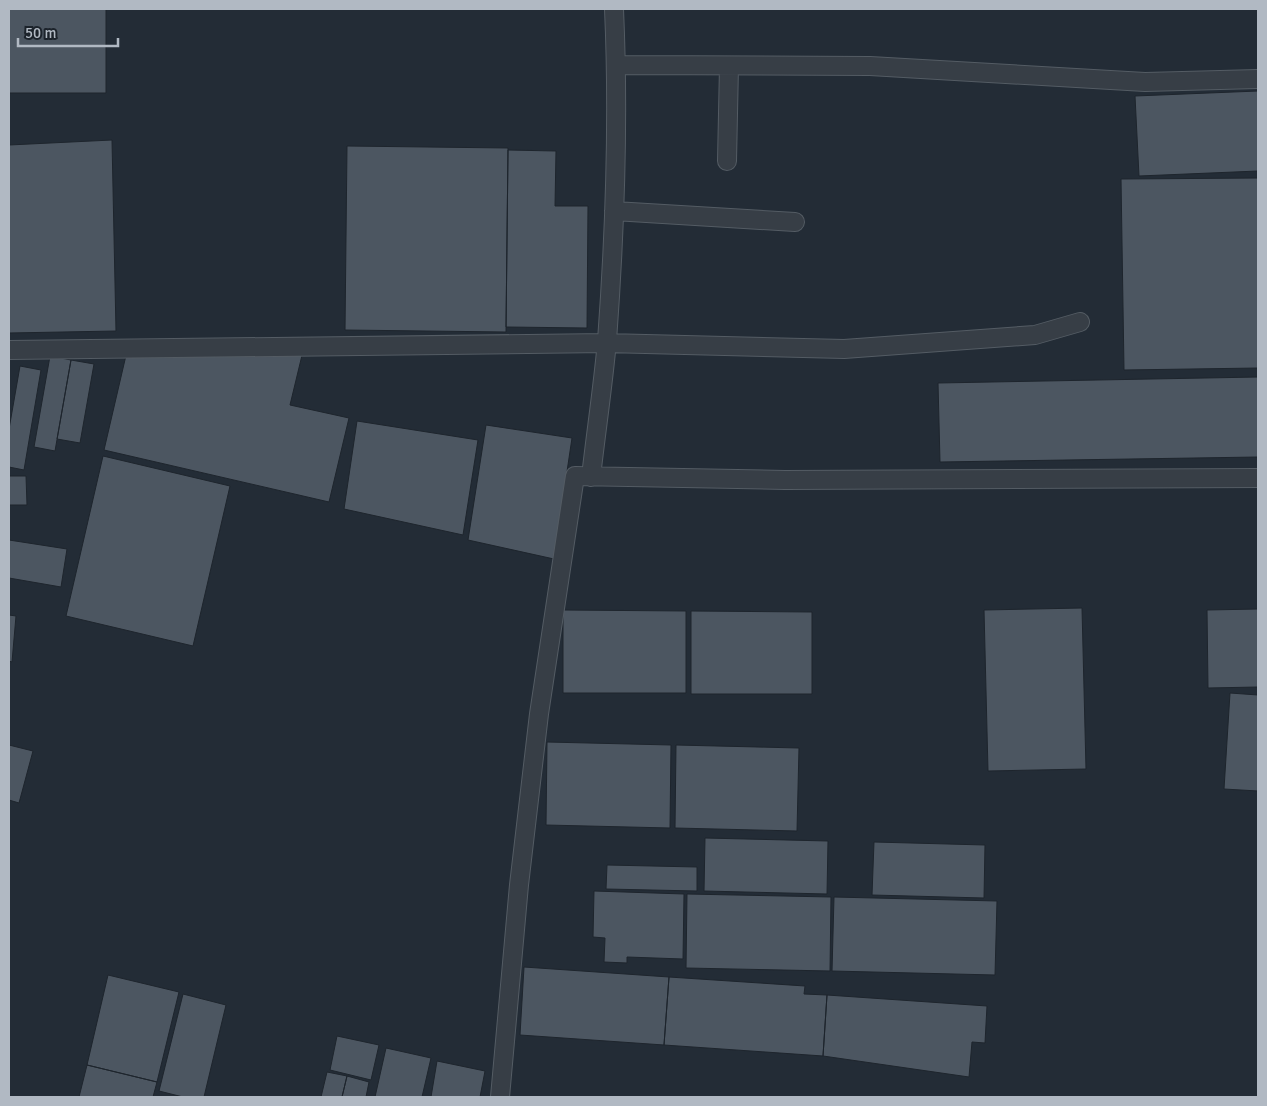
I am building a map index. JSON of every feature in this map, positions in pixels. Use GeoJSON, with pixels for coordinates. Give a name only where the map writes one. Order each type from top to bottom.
{"type":"FeatureCollection","features":[{"type":"Feature","properties":{"kind":"street"},"geometry":{"type":"LineString","coordinates":[[591,476],[606,343],[614,211],[617,65],[614,9]]}},
{"type":"Feature","properties":{"kind":"street"},"geometry":{"type":"LineString","coordinates":[[617,65],[870,66],[1145,82],[1258,79]]}},
{"type":"Feature","properties":{"kind":"street"},"geometry":{"type":"LineString","coordinates":[[727,161],[729,66]]}},
{"type":"Feature","properties":{"kind":"street"},"geometry":{"type":"LineString","coordinates":[[614,211],[795,222]]}},
{"type":"Feature","properties":{"kind":"street"},"geometry":{"type":"LineString","coordinates":[[9,350],[606,343],[844,349],[1035,335],[1080,322]]}},
{"type":"Feature","properties":{"kind":"street"},"geometry":{"type":"LineString","coordinates":[[500,1097],[519,885],[539,714],[575,476],[786,480],[1258,478]]}},
{"type":"Feature","properties":{"kind":"building"},"geometry":{"type":"Polygon","coordinates":[[[9,9],[106,9],[106,93],[9,93],[9,9]]]}},
{"type":"Feature","properties":{"kind":"building"},"geometry":{"type":"Polygon","coordinates":[[[1258,91],[1258,171],[1139,176],[1135,96],[1258,91]]]}},
{"type":"Feature","properties":{"kind":"building"},"geometry":{"type":"Polygon","coordinates":[[[112,140],[116,331],[9,333],[9,145],[112,140]]]}},
{"type":"Feature","properties":{"kind":"building"},"geometry":{"type":"Polygon","coordinates":[[[347,146],[508,148],[506,332],[345,330],[347,146]]]}},
{"type":"Feature","properties":{"kind":"building"},"geometry":{"type":"Polygon","coordinates":[[[508,150],[556,151],[555,206],[588,206],[587,328],[506,327],[508,150]]]}},
{"type":"Feature","properties":{"kind":"building"},"geometry":{"type":"Polygon","coordinates":[[[1258,178],[1258,368],[1124,370],[1121,179],[1258,178]]]}},
{"type":"Feature","properties":{"kind":"building"},"geometry":{"type":"Polygon","coordinates":[[[304,347],[290,405],[349,418],[329,502],[104,450],[127,351],[304,347]]]}},
{"type":"Feature","properties":{"kind":"building"},"geometry":{"type":"Polygon","coordinates":[[[50,356],[71,360],[55,451],[34,447],[50,356]]]}},
{"type":"Feature","properties":{"kind":"building"},"geometry":{"type":"Polygon","coordinates":[[[71,360],[94,364],[80,443],[57,439],[71,360]]]}},
{"type":"Feature","properties":{"kind":"building"},"geometry":{"type":"Polygon","coordinates":[[[20,366],[41,370],[24,470],[9,467],[9,429],[20,366]]]}},
{"type":"Feature","properties":{"kind":"building"},"geometry":{"type":"Polygon","coordinates":[[[1258,377],[1258,457],[940,462],[938,383],[1258,377]]]}},
{"type":"Feature","properties":{"kind":"building"},"geometry":{"type":"Polygon","coordinates":[[[357,421],[478,440],[463,535],[344,509],[357,421]]]}},
{"type":"Feature","properties":{"kind":"building"},"geometry":{"type":"Polygon","coordinates":[[[486,425],[572,438],[554,559],[468,540],[486,425]]]}},
{"type":"Feature","properties":{"kind":"building"},"geometry":{"type":"Polygon","coordinates":[[[103,456],[230,486],[193,646],[66,616],[103,456]]]}},
{"type":"Feature","properties":{"kind":"building"},"geometry":{"type":"Polygon","coordinates":[[[9,476],[26,476],[27,505],[9,505],[9,476]]]}},
{"type":"Feature","properties":{"kind":"building"},"geometry":{"type":"Polygon","coordinates":[[[9,540],[67,549],[61,587],[9,578],[9,540]]]}},
{"type":"Feature","properties":{"kind":"building"},"geometry":{"type":"Polygon","coordinates":[[[1082,608],[1086,769],[988,771],[984,610],[1082,608]]]}},
{"type":"Feature","properties":{"kind":"building"},"geometry":{"type":"Polygon","coordinates":[[[1258,609],[1258,687],[1208,688],[1207,610],[1258,609]]]}},
{"type":"Feature","properties":{"kind":"building"},"geometry":{"type":"Polygon","coordinates":[[[563,610],[686,611],[686,693],[563,693],[563,610]]]}},
{"type":"Feature","properties":{"kind":"building"},"geometry":{"type":"Polygon","coordinates":[[[691,611],[812,612],[812,694],[691,694],[691,611]]]}},
{"type":"Feature","properties":{"kind":"building"},"geometry":{"type":"Polygon","coordinates":[[[9,615],[16,616],[12,662],[9,661],[9,615]]]}},
{"type":"Feature","properties":{"kind":"building"},"geometry":{"type":"Polygon","coordinates":[[[1230,693],[1258,695],[1258,791],[1224,789],[1230,693]]]}},
{"type":"Feature","properties":{"kind":"building"},"geometry":{"type":"Polygon","coordinates":[[[547,742],[671,745],[670,828],[546,825],[547,742]]]}},
{"type":"Feature","properties":{"kind":"building"},"geometry":{"type":"Polygon","coordinates":[[[9,745],[33,751],[19,803],[9,800],[9,745]]]}},
{"type":"Feature","properties":{"kind":"building"},"geometry":{"type":"Polygon","coordinates":[[[676,745],[799,748],[797,831],[675,828],[676,745]]]}},
{"type":"Feature","properties":{"kind":"building"},"geometry":{"type":"Polygon","coordinates":[[[705,838],[828,841],[827,894],[704,891],[705,838]]]}},
{"type":"Feature","properties":{"kind":"building"},"geometry":{"type":"Polygon","coordinates":[[[874,842],[985,845],[984,898],[872,895],[874,842]]]}},
{"type":"Feature","properties":{"kind":"building"},"geometry":{"type":"Polygon","coordinates":[[[607,865],[697,867],[697,891],[606,889],[607,865]]]}},
{"type":"Feature","properties":{"kind":"building"},"geometry":{"type":"Polygon","coordinates":[[[594,891],[684,894],[683,959],[627,957],[627,963],[604,962],[605,938],[593,937],[594,891]]]}},
{"type":"Feature","properties":{"kind":"building"},"geometry":{"type":"Polygon","coordinates":[[[687,894],[831,897],[830,971],[686,968],[687,894]]]}},
{"type":"Feature","properties":{"kind":"building"},"geometry":{"type":"Polygon","coordinates":[[[834,897],[997,901],[995,975],[832,971],[834,897]]]}},
{"type":"Feature","properties":{"kind":"building"},"geometry":{"type":"Polygon","coordinates":[[[524,967],[669,977],[664,1045],[520,1035],[524,967]]]}},
{"type":"Feature","properties":{"kind":"building"},"geometry":{"type":"Polygon","coordinates":[[[108,975],[179,992],[157,1082],[87,1065],[108,975]]]}},
{"type":"Feature","properties":{"kind":"building"},"geometry":{"type":"Polygon","coordinates":[[[669,977],[805,986],[804,994],[827,995],[823,1056],[664,1045],[669,977]]]}},
{"type":"Feature","properties":{"kind":"building"},"geometry":{"type":"Polygon","coordinates":[[[183,994],[226,1005],[204,1097],[183,1097],[159,1091],[183,994]]]}},
{"type":"Feature","properties":{"kind":"building"},"geometry":{"type":"Polygon","coordinates":[[[827,995],[987,1006],[985,1043],[972,1042],[969,1077],[823,1056],[827,995]]]}},
{"type":"Feature","properties":{"kind":"building"},"geometry":{"type":"Polygon","coordinates":[[[337,1036],[379,1045],[371,1080],[330,1070],[337,1036]]]}},
{"type":"Feature","properties":{"kind":"building"},"geometry":{"type":"Polygon","coordinates":[[[386,1048],[431,1058],[422,1097],[375,1097],[386,1048]]]}},
{"type":"Feature","properties":{"kind":"building"},"geometry":{"type":"Polygon","coordinates":[[[437,1061],[485,1071],[480,1097],[431,1097],[437,1061]]]}},
{"type":"Feature","properties":{"kind":"building"},"geometry":{"type":"Polygon","coordinates":[[[87,1065],[157,1082],[153,1097],[79,1097],[87,1065]]]}},
{"type":"Feature","properties":{"kind":"building"},"geometry":{"type":"Polygon","coordinates":[[[327,1072],[347,1076],[342,1097],[321,1097],[327,1072]]]}},
{"type":"Feature","properties":{"kind":"building"},"geometry":{"type":"Polygon","coordinates":[[[347,1076],[369,1082],[366,1097],[342,1097],[347,1076]]]}}]}
